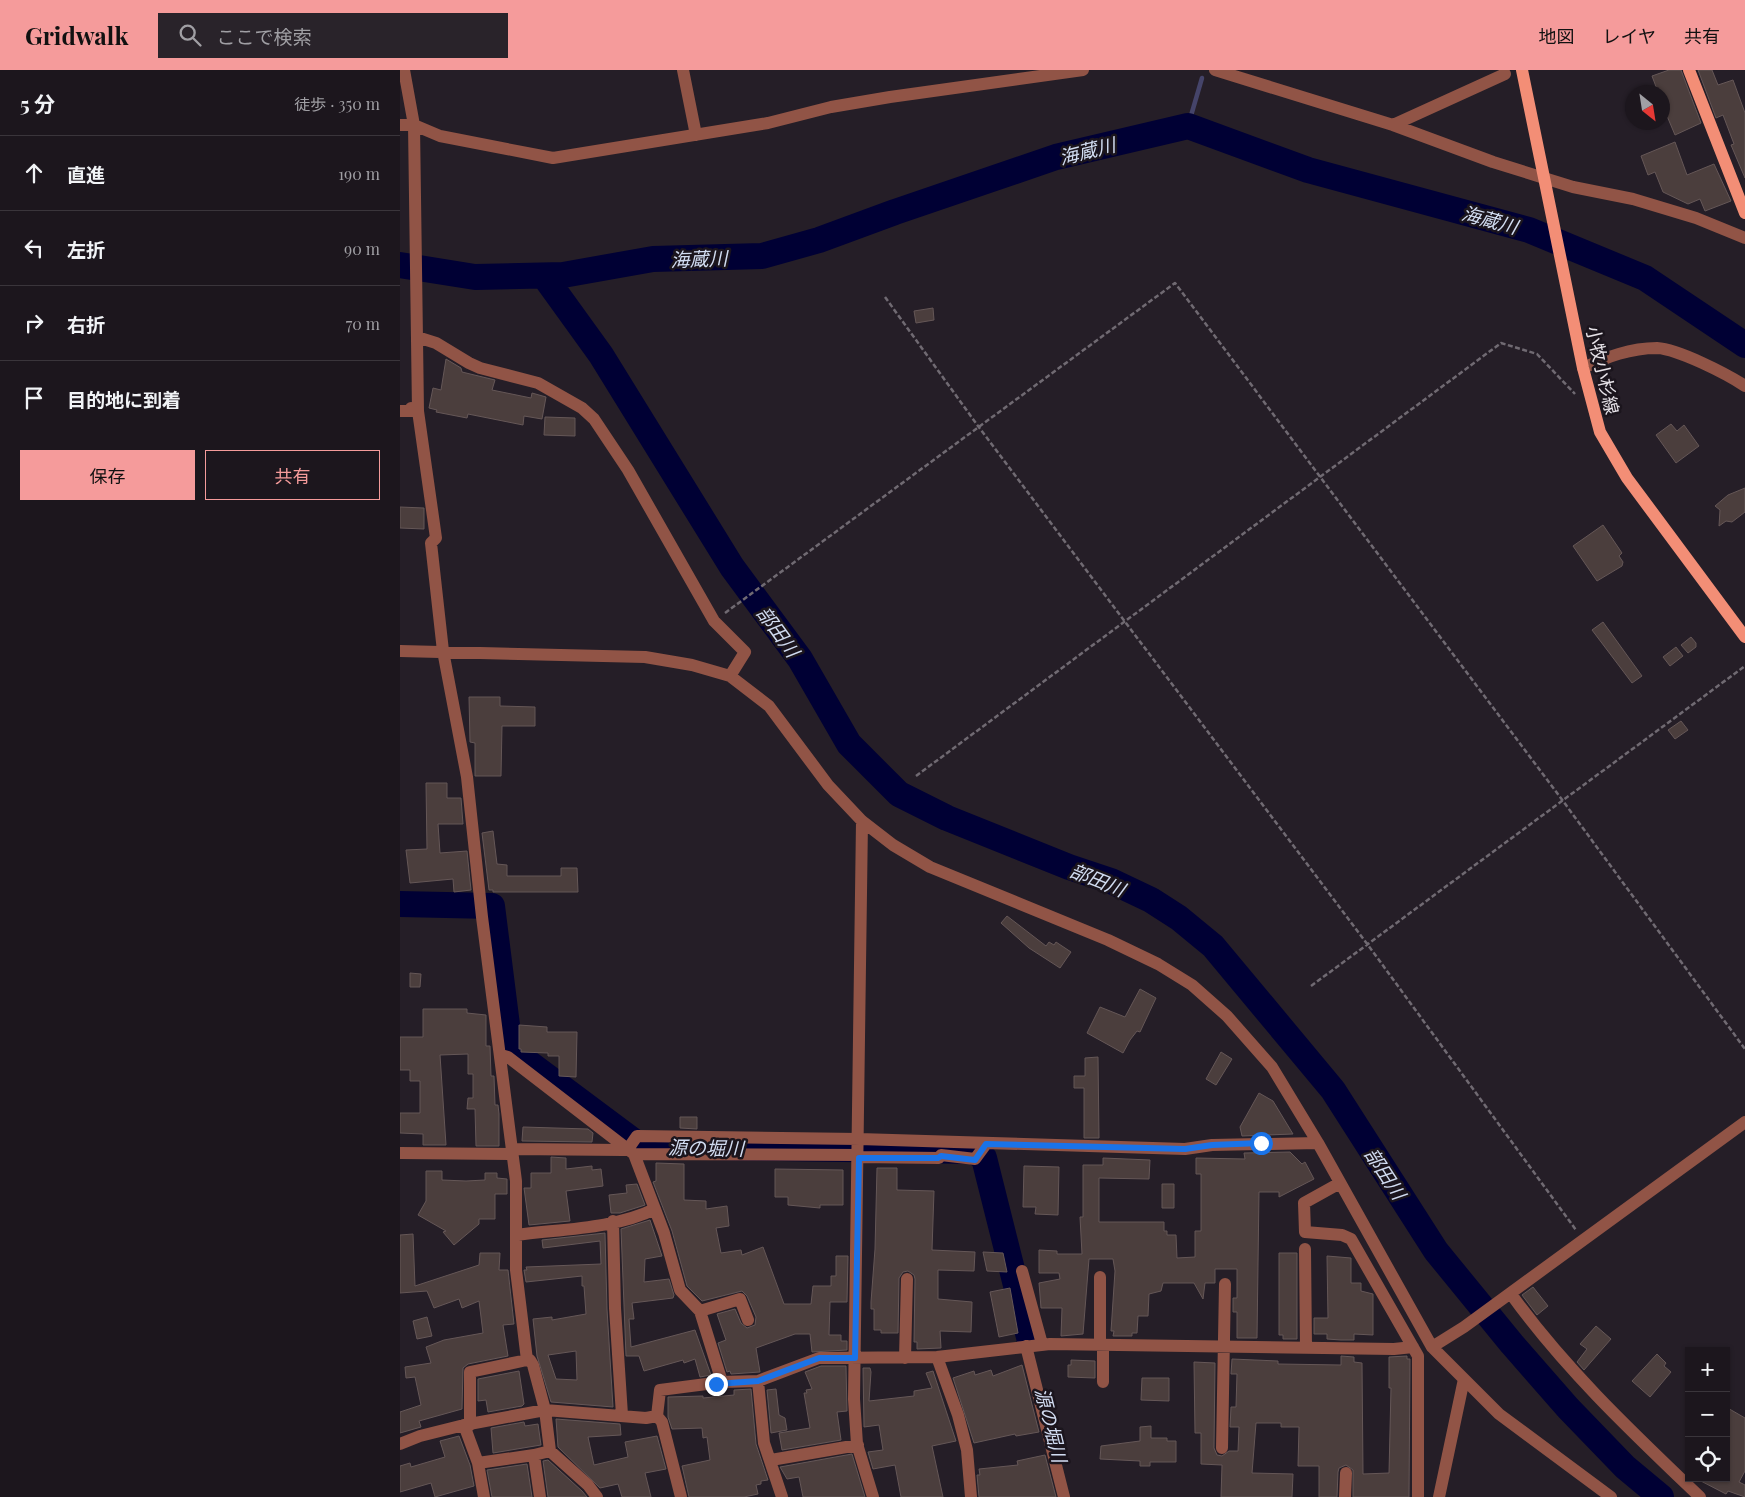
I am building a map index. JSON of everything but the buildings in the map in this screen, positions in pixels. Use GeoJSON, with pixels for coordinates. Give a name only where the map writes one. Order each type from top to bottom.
{"type":"FeatureCollection","features":[{"type":"Feature","properties":{"kind":"main road","name":"小牧小杉線"},"geometry":{"type":"LineString","coordinates":[[1522,70],[1583,368],[1600,432],[1626,478],[1745,637]]}},
{"type":"Feature","properties":{"kind":"main road"},"geometry":{"type":"LineString","coordinates":[[1689,70],[1745,213]]}},
{"type":"Feature","properties":{"kind":"street"},"geometry":{"type":"LineString","coordinates":[[404,70],[414,125],[417,191],[418,411],[436,538],[431,543],[443,651],[467,777],[482,917],[516,1181],[516,1270],[527,1360]]}},
{"type":"Feature","properties":{"kind":"street"},"geometry":{"type":"LineString","coordinates":[[683,70],[696,135]]}},
{"type":"Feature","properties":{"kind":"street"},"geometry":{"type":"LineString","coordinates":[[400,125],[414,125],[440,136],[553,158],[768,123],[831,107],[870,100],[1083,70]]}},
{"type":"Feature","properties":{"kind":"street"},"geometry":{"type":"LineString","coordinates":[[1215,70],[1393,125],[1493,162],[1573,187],[1660,207],[1696,218],[1745,238]]}},
{"type":"Feature","properties":{"kind":"street"},"geometry":{"type":"LineString","coordinates":[[1393,125],[1505,74]]}},
{"type":"Feature","properties":{"kind":"street"},"geometry":{"type":"LineString","coordinates":[[418,335],[480,368],[538,383],[582,408],[594,419],[628,470],[714,621],[745,652],[730,676]]}},
{"type":"Feature","properties":{"kind":"street"},"geometry":{"type":"LineString","coordinates":[[1583,368],[1612,355],[1660,348],[1688,357],[1745,386]]}},
{"type":"Feature","properties":{"kind":"street"},"geometry":{"type":"LineString","coordinates":[[400,403],[418,411]]}},
{"type":"Feature","properties":{"kind":"street"},"geometry":{"type":"LineString","coordinates":[[400,411],[418,411]]}},
{"type":"Feature","properties":{"kind":"street"},"geometry":{"type":"LineString","coordinates":[[400,651],[645,657],[692,665],[730,676],[769,706],[828,785],[862,821],[893,845],[930,867],[1108,940],[1158,964],[1192,985],[1226,1016],[1272,1067],[1318,1143],[1432,1347],[1499,1414],[1612,1497]]}},
{"type":"Feature","properties":{"kind":"street"},"geometry":{"type":"LineString","coordinates":[[862,821],[859,1156],[854,1399],[858,1445],[873,1497]]}},
{"type":"Feature","properties":{"kind":"street"},"geometry":{"type":"LineString","coordinates":[[500,1054],[508,1057],[630,1150],[655,1209],[680,1290],[700,1312],[722,1382]]}},
{"type":"Feature","properties":{"kind":"street"},"geometry":{"type":"LineString","coordinates":[[1432,1347],[1464,1327],[1584,1241],[1745,1122]]}},
{"type":"Feature","properties":{"kind":"street"},"geometry":{"type":"LineString","coordinates":[[630,1150],[638,1136],[1185,1149],[1212,1145],[1318,1143]]}},
{"type":"Feature","properties":{"kind":"street"},"geometry":{"type":"LineString","coordinates":[[400,1153],[630,1150],[938,1158],[941,1156],[975,1160],[986,1144]]}},
{"type":"Feature","properties":{"kind":"street"},"geometry":{"type":"LineString","coordinates":[[1340,1183],[1304,1203],[1305,1232],[1342,1234],[1351,1239],[1418,1356],[1418,1497]]}},
{"type":"Feature","properties":{"kind":"street"},"geometry":{"type":"LineString","coordinates":[[516,1235],[613,1221],[644,1214],[655,1209]]}},
{"type":"Feature","properties":{"kind":"street"},"geometry":{"type":"LineString","coordinates":[[613,1221],[615,1308],[622,1415]]}},
{"type":"Feature","properties":{"kind":"street"},"geometry":{"type":"LineString","coordinates":[[1304,1249],[1306,1347]]}},
{"type":"Feature","properties":{"kind":"street"},"geometry":{"type":"LineString","coordinates":[[1022,1271],[1042,1344]]}},
{"type":"Feature","properties":{"kind":"street"},"geometry":{"type":"LineString","coordinates":[[1100,1277],[1103,1382]]}},
{"type":"Feature","properties":{"kind":"street"},"geometry":{"type":"LineString","coordinates":[[904,1358],[906,1279]]}},
{"type":"Feature","properties":{"kind":"street"},"geometry":{"type":"LineString","coordinates":[[1222,1448],[1225,1284]]}},
{"type":"Feature","properties":{"kind":"street"},"geometry":{"type":"LineString","coordinates":[[1505,1297],[1618,1420],[1700,1497]]}},
{"type":"Feature","properties":{"kind":"street"},"geometry":{"type":"LineString","coordinates":[[700,1312],[740,1299],[748,1320]]}},
{"type":"Feature","properties":{"kind":"street"},"geometry":{"type":"LineString","coordinates":[[681,1497],[662,1422],[657,1416],[660,1390],[722,1382],[758,1381],[819,1358],[937,1357],[1042,1344],[1394,1349],[1413,1347]]}},
{"type":"Feature","properties":{"kind":"street"},"geometry":{"type":"LineString","coordinates":[[1026,1346],[1064,1497]]}},
{"type":"Feature","properties":{"kind":"street"},"geometry":{"type":"LineString","coordinates":[[937,1357],[958,1415],[967,1450],[971,1497]]}},
{"type":"Feature","properties":{"kind":"street"},"geometry":{"type":"LineString","coordinates":[[484,1497],[478,1463],[467,1425],[470,1372],[530,1360],[546,1410],[550,1451],[598,1497]]}},
{"type":"Feature","properties":{"kind":"street"},"geometry":{"type":"LineString","coordinates":[[1439,1497],[1464,1379]]}},
{"type":"Feature","properties":{"kind":"street"},"geometry":{"type":"LineString","coordinates":[[758,1381],[764,1443],[782,1497]]}},
{"type":"Feature","properties":{"kind":"street"},"geometry":{"type":"LineString","coordinates":[[400,1444],[420,1436],[467,1425],[546,1410],[646,1418],[657,1416]]}},
{"type":"Feature","properties":{"kind":"street"},"geometry":{"type":"LineString","coordinates":[[771,1460],[858,1445]]}},
{"type":"Feature","properties":{"kind":"street"},"geometry":{"type":"LineString","coordinates":[[478,1463],[550,1451]]}},
{"type":"Feature","properties":{"kind":"street"},"geometry":{"type":"LineString","coordinates":[[534,1455],[540,1497]]}},
{"type":"Feature","properties":{"kind":"street"},"geometry":{"type":"LineString","coordinates":[[1345,1497],[1346,1473]]}},
{"type":"Feature","properties":{"kind":"path"},"geometry":{"type":"LineString","coordinates":[[728,612],[978,426],[1175,283],[1563,801],[1745,1049]]}},
{"type":"Feature","properties":{"kind":"path"},"geometry":{"type":"LineString","coordinates":[[885,297],[978,426],[1368,946],[1584,1241]]}},
{"type":"Feature","properties":{"kind":"path"},"geometry":{"type":"LineString","coordinates":[[916,776],[1501,343],[1537,354],[1575,394],[1592,405]]}},
{"type":"Feature","properties":{"kind":"path"},"geometry":{"type":"LineString","coordinates":[[1311,986],[1368,946],[1745,666]]}},
{"type":"Feature","properties":{"kind":"waterway"},"geometry":{"type":"LineString","coordinates":[[1188,126],[1202,78]]}},
{"type":"Feature","properties":{"kind":"waterway","name":"海蔵川"},"geometry":{"type":"LineString","coordinates":[[400,265],[475,277],[563,275],[653,259],[762,256],[819,240],[1056,157],[1188,126],[1308,170],[1529,230],[1645,278],[1745,345]]}},
{"type":"Feature","properties":{"kind":"waterway","name":"部田川"},"geometry":{"type":"LineString","coordinates":[[544,276],[601,355],[732,567],[800,659],[849,744],[899,794],[947,818],[1069,867],[1111,881],[1151,900],[1179,918],[1213,946],[1333,1090],[1436,1251],[1512,1344],[1568,1408],[1625,1467],[1661,1497]]}},
{"type":"Feature","properties":{"kind":"waterway","name":"源の堀川"},"geometry":{"type":"LineString","coordinates":[[400,904],[492,906],[510,1049],[640,1146],[974,1151],[984,1158],[1029,1337]]}},
{"type":"Feature","properties":{"kind":"route"},"geometry":{"type":"LineString","coordinates":[[716,1384],[722,1382],[758,1381],[819,1358],[855,1358],[859,1158],[938,1158],[941,1156],[975,1160],[986,1144],[1185,1149],[1212,1145],[1261,1143]]}}]}
